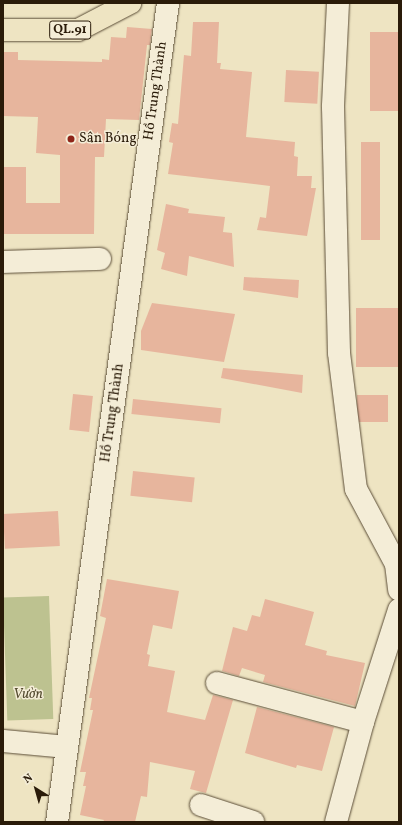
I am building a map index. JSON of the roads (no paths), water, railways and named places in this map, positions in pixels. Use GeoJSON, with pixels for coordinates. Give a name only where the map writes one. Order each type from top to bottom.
{"type":"FeatureCollection","features":[{"type":"Feature","properties":{"kind":"highway","name":"QL.91"},"geometry":{"type":"LineString","coordinates":[[3,30],[78,30],[130,3]]}},
{"type":"Feature","properties":{"kind":"street","name":"Hồ Trung Thành"},"geometry":{"type":"LineString","coordinates":[[57,822],[168,3]]}},
{"type":"Feature","properties":{"kind":"street"},"geometry":{"type":"LineString","coordinates":[[338,3],[333,107],[339,352],[356,489],[396,564],[399,590]]}},
{"type":"Feature","properties":{"kind":"street"},"geometry":{"type":"LineString","coordinates":[[3,262],[134,258]]}},
{"type":"Feature","properties":{"kind":"street"},"geometry":{"type":"LineString","coordinates":[[336,822],[363,722],[399,610]]}},
{"type":"Feature","properties":{"kind":"street"},"geometry":{"type":"LineString","coordinates":[[217,683],[363,722]]}},
{"type":"Feature","properties":{"kind":"street"},"geometry":{"type":"LineString","coordinates":[[3,741],[67,747]]}},
{"type":"Feature","properties":{"kind":"street"},"geometry":{"type":"LineString","coordinates":[[201,805],[253,822]]}},
{"type":"Feature","properties":{"kind":"place","name":"Sân Bóng"},"geometry":{"type":"Point","coordinates":[71,139]}},
{"type":"Feature","properties":{"kind":"park label","name":"Vườn"},"geometry":{"type":"Point","coordinates":[28,695]}}]}
